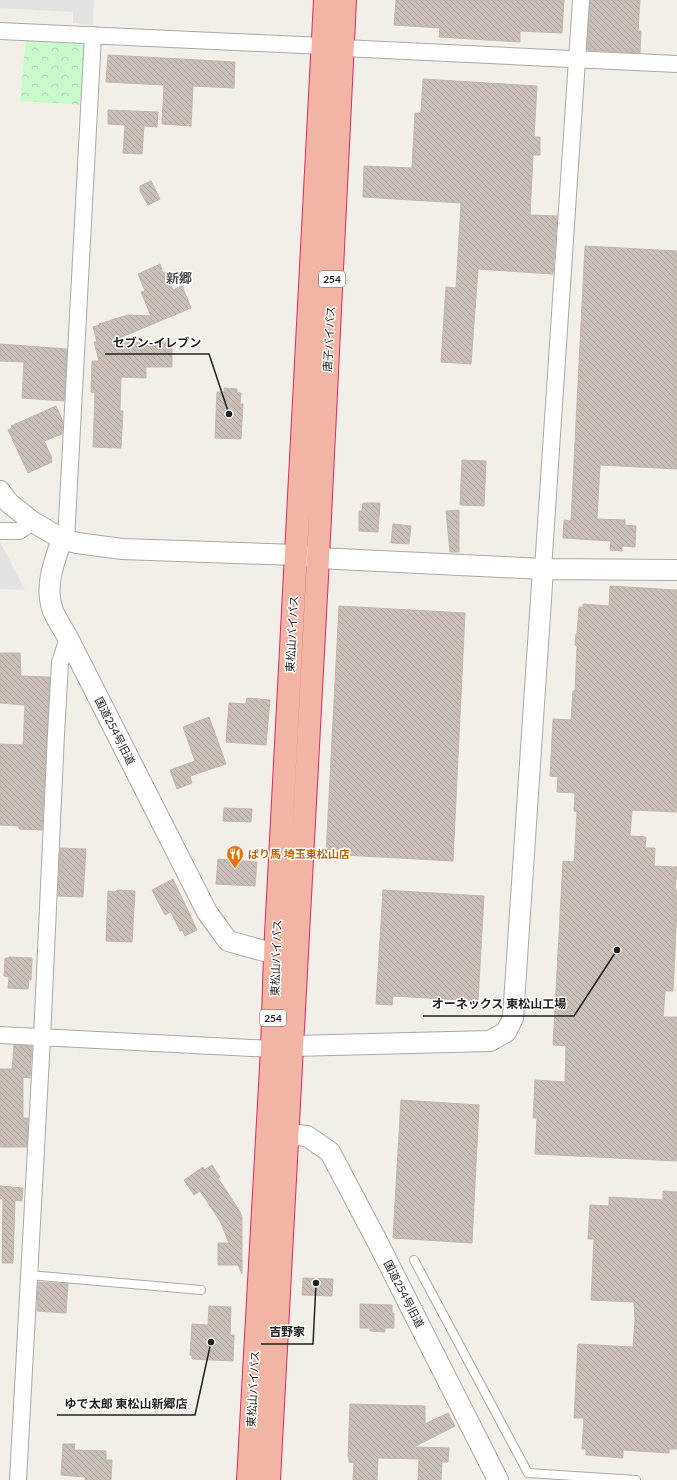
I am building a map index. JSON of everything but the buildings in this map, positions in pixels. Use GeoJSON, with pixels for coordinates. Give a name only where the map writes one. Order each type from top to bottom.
{"type":"FeatureCollection","features":[{"type":"Feature","properties":{"kind":"highway","name":"唐子バイパス"},"geometry":{"type":"LineString","coordinates":[[318,558],[333,47],[325,0]]}},
{"type":"Feature","properties":{"kind":"highway","name":"唐子バイパス"},"geometry":{"type":"LineString","coordinates":[[296,555],[333,47],[346,0]]}},
{"type":"Feature","properties":{"kind":"highway","name":"東松山バイパス"},"geometry":{"type":"LineString","coordinates":[[269,1480],[287,1134],[275,954],[296,555]]}},
{"type":"Feature","properties":{"kind":"highway","name":"東松山バイパス"},"geometry":{"type":"LineString","coordinates":[[248,1480],[318,558]]}},
{"type":"Feature","properties":{"kind":"street"},"geometry":{"type":"LineString","coordinates":[[0,1035],[282,1048],[490,1041],[506,1032],[513,1018],[581,0]]}},
{"type":"Feature","properties":{"kind":"street"},"geometry":{"type":"LineString","coordinates":[[0,31],[677,64]]}},
{"type":"Feature","properties":{"kind":"street"},"geometry":{"type":"LineString","coordinates":[[64,540],[93,35]]}},
{"type":"Feature","properties":{"kind":"street"},"geometry":{"type":"LineString","coordinates":[[0,491],[9,503],[33,522],[64,540],[122,549],[296,555],[318,558],[544,569],[677,570]]}},
{"type":"Feature","properties":{"kind":"street"},"geometry":{"type":"LineString","coordinates":[[0,530],[19,531],[33,522]]}},
{"type":"Feature","properties":{"kind":"street","name":"国道254号旧道"},"geometry":{"type":"LineString","coordinates":[[64,540],[53,569],[50,587],[50,600],[53,612],[68,638],[207,912],[228,941],[275,954]]}},
{"type":"Feature","properties":{"kind":"street"},"geometry":{"type":"LineString","coordinates":[[18,1480],[42,1038],[56,726],[60,663],[68,638]]}},
{"type":"Feature","properties":{"kind":"street","name":"国道254号旧道"},"geometry":{"type":"LineString","coordinates":[[287,1134],[307,1136],[330,1152],[377,1241],[498,1480]]}},
{"type":"Feature","properties":{"kind":"lane"},"geometry":{"type":"LineString","coordinates":[[414,1260],[528,1473],[636,1480]]}},
{"type":"Feature","properties":{"kind":"lane"},"geometry":{"type":"LineString","coordinates":[[29,1275],[201,1290]]}},
{"type":"Feature","properties":{"kind":"green space"},"geometry":{"type":"Polygon","coordinates":[[[26,37],[80,41],[86,48],[83,105],[20,101],[26,37]]]}},
{"type":"Feature","properties":{"kind":"shaded area"},"geometry":{"type":"Polygon","coordinates":[[[0,0],[94,0],[93,25],[73,23],[73,12],[0,8],[0,0]]]}},
{"type":"Feature","properties":{"kind":"shaded area"},"geometry":{"type":"Polygon","coordinates":[[[0,542],[25,590],[0,589],[0,542]]]}},
{"type":"Feature","properties":{"kind":"place","name":"セブン-イレブン"},"geometry":{"type":"Point","coordinates":[229,414]}},
{"type":"Feature","properties":{"kind":"place","name":"ばり馬 埼玉東松山店"},"geometry":{"type":"Point","coordinates":[235,869]}},
{"type":"Feature","properties":{"kind":"place","name":"オーネックス 東松山工場"},"geometry":{"type":"Point","coordinates":[617,950]}},
{"type":"Feature","properties":{"kind":"place","name":"吉野家"},"geometry":{"type":"Point","coordinates":[316,1283]}},
{"type":"Feature","properties":{"kind":"place","name":"ゆで太郎 東松山新郷店"},"geometry":{"type":"Point","coordinates":[211,1342]}},
{"type":"Feature","properties":{"kind":"district","name":"新郷"},"geometry":{"type":"Point","coordinates":[179,278]}}]}
